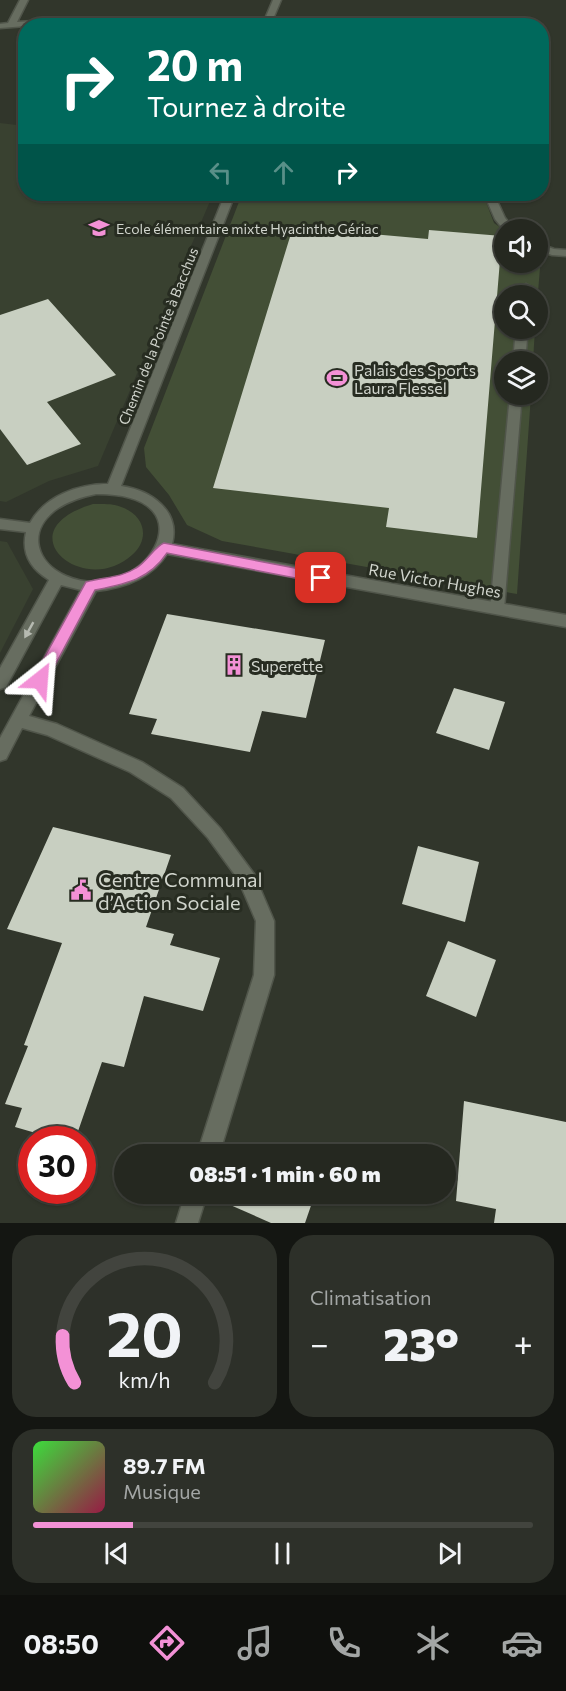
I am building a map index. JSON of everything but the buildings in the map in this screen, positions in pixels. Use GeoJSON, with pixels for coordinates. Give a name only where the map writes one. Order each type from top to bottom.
{"type":"FeatureCollection","features":[{"type":"Feature","properties":{"kind":"street"},"geometry":{"type":"LineString","coordinates":[[12,24],[24,0]]}},
{"type":"Feature","properties":{"kind":"street"},"geometry":{"type":"LineString","coordinates":[[269,18],[277,0]]}},
{"type":"Feature","properties":{"kind":"street"},"geometry":{"type":"LineString","coordinates":[[0,26],[18,24]]}},
{"type":"Feature","properties":{"kind":"street","name":"Chemin de la Pointe à Bacchus"},"geometry":{"type":"LineString","coordinates":[[113,489],[227,201]]}},
{"type":"Feature","properties":{"kind":"street"},"geometry":{"type":"LineString","coordinates":[[492,201],[500,219]]}},
{"type":"Feature","properties":{"kind":"street"},"geometry":{"type":"LineString","coordinates":[[548,250],[566,253]]}},
{"type":"Feature","properties":{"kind":"street"},"geometry":{"type":"LineString","coordinates":[[497,609],[515,405]]}},
{"type":"Feature","properties":{"kind":"street"},"geometry":{"type":"LineString","coordinates":[[96,489],[113,489],[134,493],[152,502],[163,515],[168,531],[164,548],[156,560],[144,571],[128,579],[91,586],[57,579],[39,565],[30,547],[33,528],[40,516],[64,498],[96,489]]}},
{"type":"Feature","properties":{"kind":"street"},"geometry":{"type":"LineString","coordinates":[[0,524],[33,528]]}},
{"type":"Feature","properties":{"kind":"street","name":"Rue Victor Hughes"},"geometry":{"type":"LineString","coordinates":[[164,548],[562,620]]}},
{"type":"Feature","properties":{"kind":"street"},"geometry":{"type":"LineString","coordinates":[[0,683],[57,579]]}},
{"type":"Feature","properties":{"kind":"street"},"geometry":{"type":"LineString","coordinates":[[0,754],[91,586]]}},
{"type":"Feature","properties":{"kind":"street"},"geometry":{"type":"LineString","coordinates":[[18,720],[51,729],[136,767],[177,793],[214,833],[245,874],[265,921],[264,975],[211,1144]]}},
{"type":"Feature","properties":{"kind":"street"},"geometry":{"type":"LineString","coordinates":[[187,1223],[193,1204]]}},
{"type":"Feature","properties":{"kind":"shaded area"},"geometry":{"type":"Polygon","coordinates":[[[0,123],[18,125],[18,201],[210,201],[98,466],[49,481],[6,502],[0,501],[0,123]]]}},
{"type":"Feature","properties":{"kind":"shaded area","name":"Palais des Sports Laura Flessel"},"geometry":{"type":"Polygon","coordinates":[[[239,201],[486,201],[494,223],[494,273],[540,273],[539,285],[494,285],[494,339],[534,339],[534,351],[494,351],[494,405],[530,405],[517,594],[222,541],[187,525],[169,495],[146,467],[144,448],[239,201]]]}},
{"type":"Feature","properties":{"kind":"shaded area"},"geometry":{"type":"Polygon","coordinates":[[[93,504],[124,508],[137,517],[143,529],[138,549],[113,567],[93,569],[75,565],[61,556],[53,544],[54,530],[67,516],[93,504]]]}},
{"type":"Feature","properties":{"kind":"shaded area"},"geometry":{"type":"Polygon","coordinates":[[[0,541],[7,542],[33,589],[0,653],[0,541]]]}},
{"type":"Feature","properties":{"kind":"place","name":"Ecole élémentaire mixte Hyacinthe Gériac"},"geometry":{"type":"Point","coordinates":[99,228]}},
{"type":"Feature","properties":{"kind":"place","name":"Palais des Sports Laura Flessel"},"geometry":{"type":"Point","coordinates":[337,378]}},
{"type":"Feature","properties":{"kind":"place","name":"Superette"},"geometry":{"type":"Point","coordinates":[234,665]}},
{"type":"Feature","properties":{"kind":"place","name":"Centre Communal d’Action Sociale"},"geometry":{"type":"Point","coordinates":[81,890]}},
{"type":"Feature","properties":{"kind":"route"},"geometry":{"type":"LineString","coordinates":[[40,680],[91,586],[128,579],[144,571],[156,560],[164,548],[321,578]]}}]}
